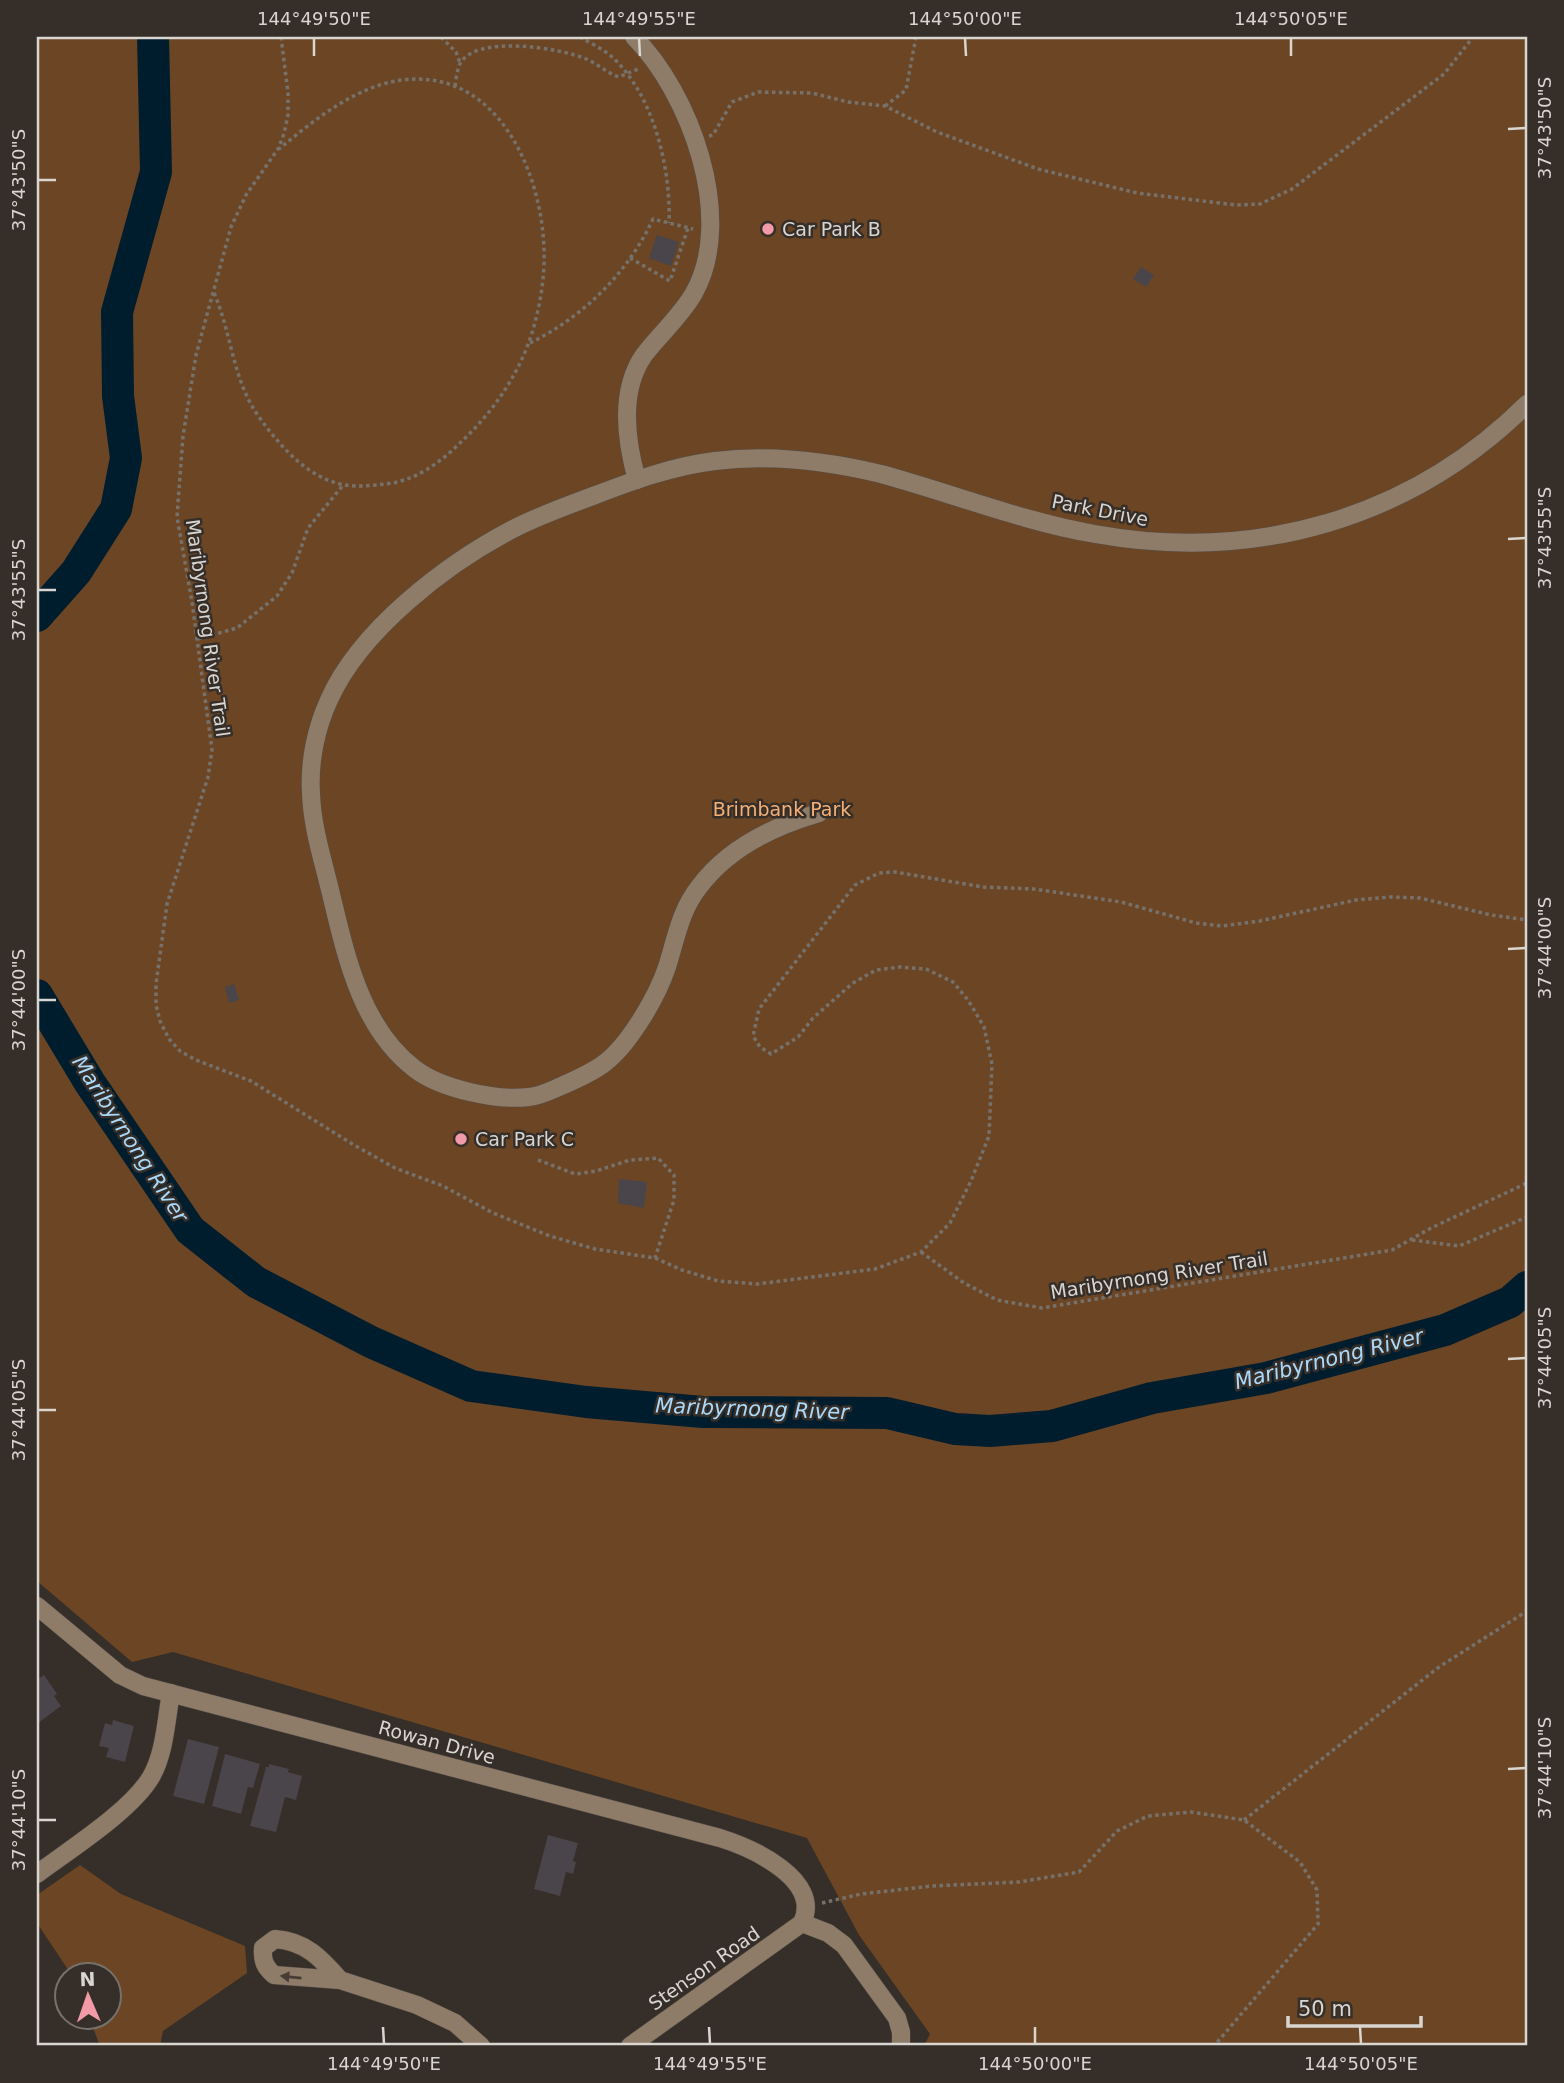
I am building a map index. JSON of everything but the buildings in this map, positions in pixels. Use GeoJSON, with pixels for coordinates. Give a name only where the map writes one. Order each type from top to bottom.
{"type":"FeatureCollection","features":[{"type":"Feature","properties":{"kind":"street"},"geometry":{"type":"LineString","coordinates":[[634,37],[654,59],[674,90],[694,140],[708,191],[711,234],[706,262],[694,293],[644,356],[633,379],[627,436],[637,480]]}},
{"type":"Feature","properties":{"kind":"street","name":"Park Drive"},"geometry":{"type":"LineString","coordinates":[[819,813],[772,829],[754,840],[714,870],[699,887],[678,925],[667,968],[651,1005],[604,1064],[543,1094],[528,1097],[492,1095],[431,1080],[401,1056],[368,1012],[343,944],[312,812],[312,759],[328,701],[348,666],[372,636],[409,601],[470,555],[534,519],[637,480],[713,461],[748,458],[800,459],[881,474],[1093,534],[1179,544],[1230,542],[1304,531],[1391,499],[1461,459],[1500,430],[1527,404]]}},
{"type":"Feature","properties":{"kind":"street","name":"Rowan Drive"},"geometry":{"type":"LineString","coordinates":[[37,1606],[120,1675],[143,1686],[736,1843],[762,1855],[784,1871],[804,1899],[804,1916]]}},
{"type":"Feature","properties":{"kind":"street"},"geometry":{"type":"LineString","coordinates":[[37,1874],[100,1828],[129,1803],[151,1777],[162,1746],[171,1693]]}},
{"type":"Feature","properties":{"kind":"street"},"geometry":{"type":"LineString","coordinates":[[804,1916],[844,1945],[897,2018],[901,2046]]}},
{"type":"Feature","properties":{"kind":"street","name":"Stenson Road"},"geometry":{"type":"LineString","coordinates":[[630,2046],[804,1916]]}},
{"type":"Feature","properties":{"kind":"street"},"geometry":{"type":"LineString","coordinates":[[340,1980],[417,2005],[455,2023],[481,2046]]}},
{"type":"Feature","properties":{"kind":"path","name":"Maribyrnong River Trail"},"geometry":{"type":"LineString","coordinates":[[281,37],[288,115],[284,134],[278,149],[250,188],[231,228],[194,367],[183,436],[177,498],[180,538],[198,639],[212,750],[208,777],[177,870],[162,933],[156,1005],[169,1039],[180,1051],[251,1081],[395,1168],[443,1186],[493,1213],[550,1237],[595,1249],[656,1258],[682,1270],[718,1281],[757,1284],[875,1269],[921,1252],[964,1283],[997,1300],[1042,1308],[1392,1250],[1527,1183]]}},
{"type":"Feature","properties":{"kind":"path"},"geometry":{"type":"LineString","coordinates":[[441,37],[456,52],[460,63],[455,86]]}},
{"type":"Feature","properties":{"kind":"path"},"geometry":{"type":"LineString","coordinates":[[580,37],[613,58],[627,76],[652,120],[667,172],[669,223]]}},
{"type":"Feature","properties":{"kind":"path"},"geometry":{"type":"LineString","coordinates":[[885,106],[906,90],[916,37]]}},
{"type":"Feature","properties":{"kind":"path"},"geometry":{"type":"LineString","coordinates":[[694,140],[713,135],[732,103],[758,92],[812,93],[848,102],[885,106],[937,132],[1038,169],[1137,193],[1236,205],[1260,204],[1292,189],[1444,74],[1473,37]]}},
{"type":"Feature","properties":{"kind":"path"},"geometry":{"type":"LineString","coordinates":[[460,63],[468,55],[493,46],[534,48],[570,53],[619,77],[627,76],[654,59]]}},
{"type":"Feature","properties":{"kind":"path"},"geometry":{"type":"LineString","coordinates":[[214,291],[221,307],[235,368],[257,415],[283,449],[296,460],[324,477],[357,487],[395,483],[432,467],[492,410],[528,344],[542,292],[544,268],[539,209],[517,144],[507,127],[484,103],[455,86],[435,80],[399,80],[374,88],[328,111],[278,149]]}},
{"type":"Feature","properties":{"kind":"path"},"geometry":{"type":"LineString","coordinates":[[528,344],[552,332],[581,312],[614,279],[645,237],[653,219],[711,234]]}},
{"type":"Feature","properties":{"kind":"path"},"geometry":{"type":"LineString","coordinates":[[630,257],[670,281],[688,228]]}},
{"type":"Feature","properties":{"kind":"path"},"geometry":{"type":"LineString","coordinates":[[198,639],[237,628],[277,596],[292,573],[308,528],[344,484]]}},
{"type":"Feature","properties":{"kind":"path"},"geometry":{"type":"LineString","coordinates":[[921,1252],[950,1223],[989,1136],[992,1064],[984,1027],[968,1000],[953,982],[926,970],[900,967],[876,970],[853,983],[813,1018],[798,1037],[771,1054],[760,1047],[753,1036],[759,1009],[855,885],[878,873],[895,872],[983,887],[1034,889],[1121,902],[1196,923],[1222,926],[1260,921],[1356,900],[1390,897],[1420,898],[1491,915],[1527,920]]}},
{"type":"Feature","properties":{"kind":"path"},"geometry":{"type":"LineString","coordinates":[[538,1160],[575,1174],[596,1171],[631,1160],[658,1158],[674,1175],[674,1200],[656,1258]]}},
{"type":"Feature","properties":{"kind":"path"},"geometry":{"type":"LineString","coordinates":[[1409,1240],[1459,1246],[1527,1217]]}},
{"type":"Feature","properties":{"kind":"path"},"geometry":{"type":"LineString","coordinates":[[1244,1820],[1439,1667],[1527,1611]]}},
{"type":"Feature","properties":{"kind":"path"},"geometry":{"type":"LineString","coordinates":[[804,1916],[860,1894],[932,1886],[1019,1882],[1079,1872],[1117,1831],[1148,1816],[1191,1812],[1244,1820],[1300,1862],[1317,1890],[1318,1924],[1214,2046]]}},
{"type":"Feature","properties":{"kind":"green space","name":"Brimbank Park"},"geometry":{"type":"Polygon","coordinates":[[[37,37],[1527,37],[1527,2046],[924,2046],[930,2034],[859,1935],[807,1838],[173,1652],[132,1662],[37,1581],[37,37]]]}},
{"type":"Feature","properties":{"kind":"green space"},"geometry":{"type":"Polygon","coordinates":[[[80,1865],[121,1894],[245,1946],[247,1973],[163,2031],[160,2046],[100,2046],[94,2030],[122,2030],[122,1960],[62,1960],[37,1923],[37,1895],[80,1865]]]}},
{"type":"Feature","properties":{"kind":"waterway","name":"Maribyrnong River"},"geometry":{"type":"LineString","coordinates":[[37,616],[76,572],[116,509],[126,458],[118,396],[117,312],[156,172],[153,37]]}},
{"type":"Feature","properties":{"kind":"waterway","name":"Maribyrnong River"},"geometry":{"type":"LineString","coordinates":[[37,995],[90,1083],[190,1230],[256,1282],[371,1342],[471,1386],[586,1402],[703,1412],[887,1413],[955,1429],[990,1431],[1052,1426],[1152,1398],[1266,1378],[1445,1330],[1510,1302],[1527,1287]]}},
{"type":"Feature","properties":{"kind":"place","name":"Car Park B"},"geometry":{"type":"Point","coordinates":[768,229]}},
{"type":"Feature","properties":{"kind":"place","name":"Car Park C"},"geometry":{"type":"Point","coordinates":[461,1139]}}]}
